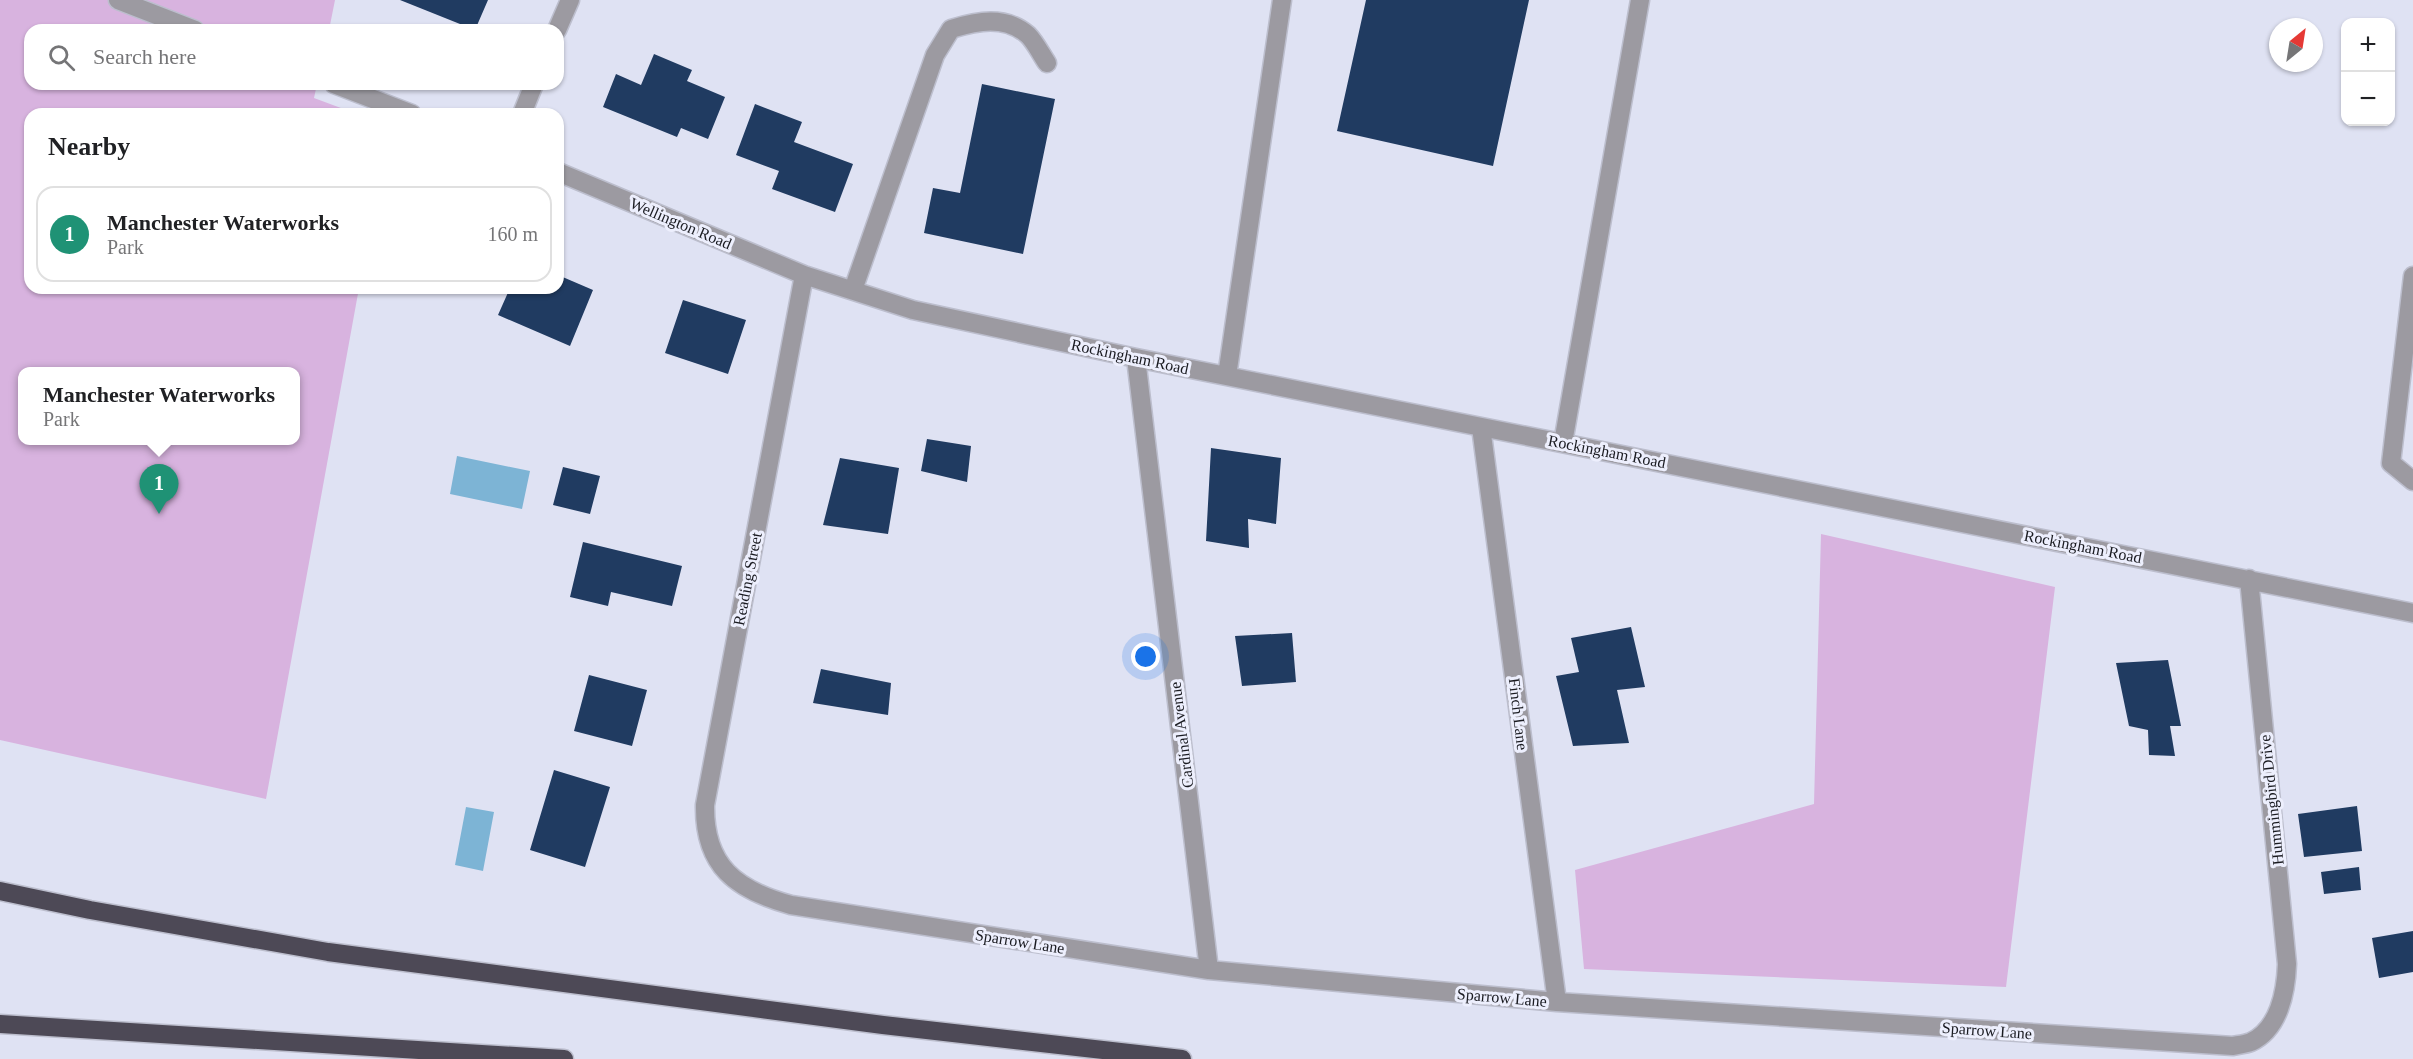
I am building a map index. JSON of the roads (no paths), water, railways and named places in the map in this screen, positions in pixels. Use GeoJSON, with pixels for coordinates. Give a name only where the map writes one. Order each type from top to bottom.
{"type":"FeatureCollection","features":[{"type":"Feature","properties":{"kind":"highway"},"geometry":{"type":"LineString","coordinates":[[0,891],[328,952],[883,1025],[1182,1059]]}},
{"type":"Feature","properties":{"kind":"highway"},"geometry":{"type":"LineString","coordinates":[[0,1024],[564,1059]]}},
{"type":"Feature","properties":{"kind":"street"},"geometry":{"type":"LineString","coordinates":[[118,0],[180,24]]}},
{"type":"Feature","properties":{"kind":"street"},"geometry":{"type":"LineString","coordinates":[[560,24],[570,0]]}},
{"type":"Feature","properties":{"kind":"street"},"geometry":{"type":"LineString","coordinates":[[1227,376],[1282,0]]}},
{"type":"Feature","properties":{"kind":"street"},"geometry":{"type":"LineString","coordinates":[[1563,443],[1640,0]]}},
{"type":"Feature","properties":{"kind":"street"},"geometry":{"type":"LineString","coordinates":[[853,290],[935,56],[951,29],[985,21],[1014,26],[1029,36],[1047,63]]}},
{"type":"Feature","properties":{"kind":"street"},"geometry":{"type":"LineString","coordinates":[[350,90],[396,108]]}},
{"type":"Feature","properties":{"kind":"street"},"geometry":{"type":"LineString","coordinates":[[524,108],[532,90]]}},
{"type":"Feature","properties":{"kind":"street","name":"Wellington Road"},"geometry":{"type":"LineString","coordinates":[[564,175],[804,275]]}},
{"type":"Feature","properties":{"kind":"street","name":"Rockingham Road"},"geometry":{"type":"LineString","coordinates":[[804,275],[913,310],[1136,358],[2413,613]]}},
{"type":"Feature","properties":{"kind":"street","name":"Reading Street"},"geometry":{"type":"LineString","coordinates":[[732,878],[710,846],[705,824],[705,804],[804,275]]}},
{"type":"Feature","properties":{"kind":"street"},"geometry":{"type":"LineString","coordinates":[[2413,276],[2391,463],[2413,481]]}},
{"type":"Feature","properties":{"kind":"street","name":"Cardinal Avenue"},"geometry":{"type":"LineString","coordinates":[[1136,358],[1209,970]]}},
{"type":"Feature","properties":{"kind":"street","name":"Finch Lane"},"geometry":{"type":"LineString","coordinates":[[1481,427],[1557,1002]]}},
{"type":"Feature","properties":{"kind":"street","name":"Hummingbird Drive"},"geometry":{"type":"LineString","coordinates":[[2249,579],[2287,964],[2286,986],[2274,1019]]}},
{"type":"Feature","properties":{"kind":"street","name":"Sparrow Lane"},"geometry":{"type":"LineString","coordinates":[[732,878],[750,891],[771,899],[813,909],[1209,970],[1557,1002],[2233,1046],[2251,1042],[2265,1032],[2274,1019]]}},
{"type":"Feature","properties":{"kind":"water"},"geometry":{"type":"Polygon","coordinates":[[[457,456],[530,471],[522,509],[450,494],[457,456]]]}},
{"type":"Feature","properties":{"kind":"water"},"geometry":{"type":"Polygon","coordinates":[[[466,807],[494,812],[483,871],[455,865],[466,807]]]}},
{"type":"Feature","properties":{"kind":"place","name":"Manchester Waterworks"},"geometry":{"type":"Point","coordinates":[159,514]}}]}
